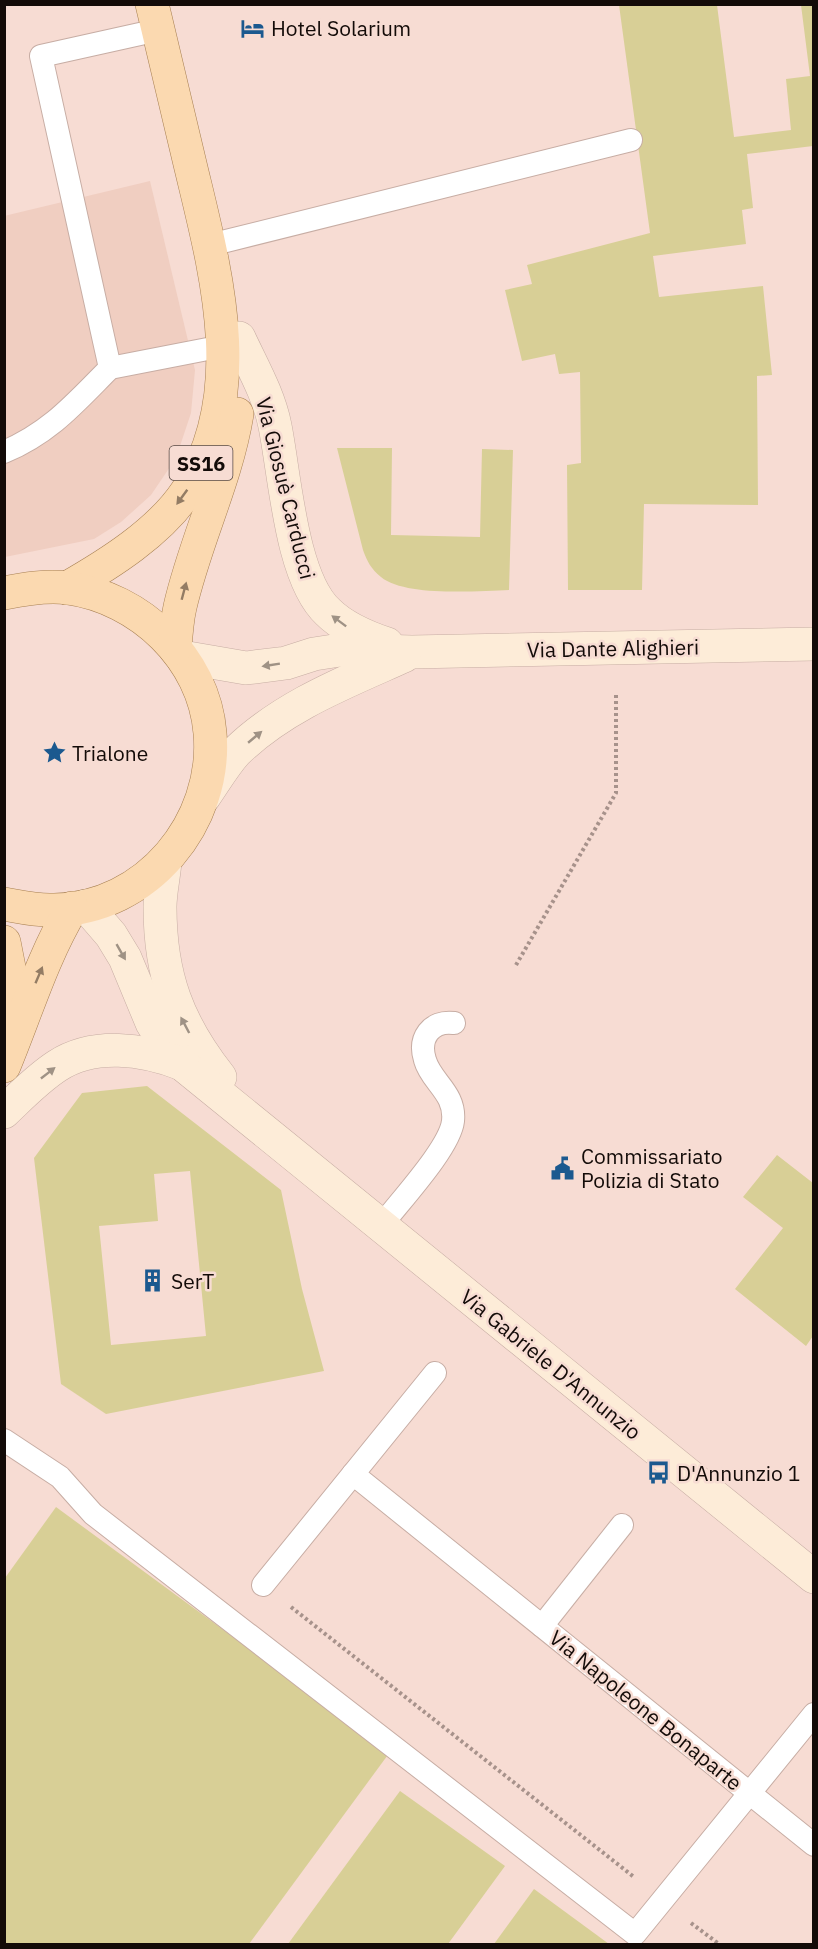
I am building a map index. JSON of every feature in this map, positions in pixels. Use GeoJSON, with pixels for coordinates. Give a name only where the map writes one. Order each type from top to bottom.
{"type":"FeatureCollection","features":[{"type":"Feature","properties":{"kind":"main road","name":"Via Giosuè Carducci"},"geometry":{"type":"LineString","coordinates":[[155,17],[210,245],[231,342],[240,398],[226,466],[180,609],[178,653]]}},
{"type":"Feature","properties":{"kind":"main road","name":"Via Giosuè Carducci"},"geometry":{"type":"LineString","coordinates":[[67,588],[107,564],[137,542],[163,519],[186,493],[195,477],[215,422],[221,381],[231,342]]}},
{"type":"Feature","properties":{"kind":"main road","name":"Via Giosuè Carducci"},"geometry":{"type":"LineString","coordinates":[[231,342],[258,378],[274,423],[299,561],[310,587],[327,611],[349,628],[412,652]]}},
{"type":"Feature","properties":{"kind":"main road"},"geometry":{"type":"LineString","coordinates":[[4,593],[40,587],[67,588],[99,595],[128,608],[156,627],[178,653],[193,676],[204,703],[210,732],[211,762],[204,797],[195,819],[183,839],[165,861],[143,880],[114,897],[79,907],[33,909],[4,904]]}},
{"type":"Feature","properties":{"kind":"main road","name":"Via Dante Alighieri"},"geometry":{"type":"LineString","coordinates":[[178,653],[246,668],[286,663],[327,651],[412,652],[813,644]]}},
{"type":"Feature","properties":{"kind":"main road","name":"Via Dante Alighieri"},"geometry":{"type":"LineString","coordinates":[[204,797],[235,753],[266,727],[323,692],[412,652]]}},
{"type":"Feature","properties":{"kind":"main road","name":"Via Gabriele D'Annunzio"},"geometry":{"type":"LineString","coordinates":[[165,861],[160,905],[161,939],[179,1014],[198,1050],[224,1083],[289,1151]]}},
{"type":"Feature","properties":{"kind":"main road"},"geometry":{"type":"LineString","coordinates":[[8,1058],[50,949],[79,907]]}},
{"type":"Feature","properties":{"kind":"main road","name":"Via Gabriele D'Annunzio"},"geometry":{"type":"LineString","coordinates":[[79,907],[111,935],[126,958],[152,1023],[182,1064],[813,1577]]}},
{"type":"Feature","properties":{"kind":"main road"},"geometry":{"type":"LineString","coordinates":[[4,942],[12,983],[8,1058]]}},
{"type":"Feature","properties":{"kind":"main road","name":"Via Gabriele D'Annunzio"},"geometry":{"type":"LineString","coordinates":[[4,1112],[58,1065],[85,1055],[106,1050],[135,1051],[158,1055],[182,1064]]}},
{"type":"Feature","properties":{"kind":"lane"},"geometry":{"type":"LineString","coordinates":[[110,368],[41,56],[155,17]]}},
{"type":"Feature","properties":{"kind":"lane"},"geometry":{"type":"LineString","coordinates":[[210,245],[631,140]]}},
{"type":"Feature","properties":{"kind":"lane"},"geometry":{"type":"LineString","coordinates":[[4,452],[25,443],[58,421],[110,368],[231,342]]}},
{"type":"Feature","properties":{"kind":"lane"},"geometry":{"type":"LineString","coordinates":[[381,1226],[447,1142],[453,1121],[452,1108],[442,1085],[429,1070],[424,1059],[423,1047],[427,1034],[434,1025],[443,1022],[454,1023]]}},
{"type":"Feature","properties":{"kind":"lane"},"geometry":{"type":"LineString","coordinates":[[262,1585],[435,1373]]}},
{"type":"Feature","properties":{"kind":"lane","name":"Via Napoleone Bonaparte"},"geometry":{"type":"LineString","coordinates":[[4,1440],[60,1477],[93,1514],[635,1934],[813,1714]]}},
{"type":"Feature","properties":{"kind":"lane","name":"Via Napoleone Bonaparte"},"geometry":{"type":"LineString","coordinates":[[353,1474],[813,1845]]}},
{"type":"Feature","properties":{"kind":"lane","name":"Via Napoleone Bonaparte"},"geometry":{"type":"LineString","coordinates":[[542,1626],[622,1525]]}},
{"type":"Feature","properties":{"kind":"path"},"geometry":{"type":"LineString","coordinates":[[516,965],[616,793],[616,695]]}},
{"type":"Feature","properties":{"kind":"path"},"geometry":{"type":"LineString","coordinates":[[262,1585],[719,1944]]}},
{"type":"Feature","properties":{"kind":"shaded area"},"geometry":{"type":"Polygon","coordinates":[[[619,5],[717,5],[734,137],[791,130],[786,79],[810,76],[801,5],[812,5],[813,146],[747,154],[753,208],[742,210],[746,244],[653,256],[659,297],[763,286],[772,375],[757,376],[758,505],[644,504],[642,590],[568,590],[567,465],[581,463],[580,372],[559,374],[555,354],[522,361],[505,290],[532,284],[527,265],[650,233],[619,5]]]}},
{"type":"Feature","properties":{"kind":"shaded area"},"geometry":{"type":"Polygon","coordinates":[[[150,181],[195,370],[191,413],[176,458],[151,495],[121,522],[94,539],[5,557],[4,216],[150,181]]]}},
{"type":"Feature","properties":{"kind":"shaded area"},"geometry":{"type":"Polygon","coordinates":[[[337,448],[392,448],[391,535],[480,537],[482,449],[513,450],[509,590],[461,592],[424,590],[407,588],[381,577],[370,565],[363,550],[337,448]]]}},
{"type":"Feature","properties":{"kind":"shaded area"},"geometry":{"type":"Polygon","coordinates":[[[147,1086],[281,1190],[302,1289],[324,1371],[106,1414],[61,1384],[34,1158],[82,1093],[147,1086]],[[190,1171],[154,1174],[158,1221],[99,1226],[111,1345],[206,1336],[190,1171]]]}},
{"type":"Feature","properties":{"kind":"shaded area"},"geometry":{"type":"Polygon","coordinates":[[[777,1155],[813,1183],[813,1336],[806,1346],[735,1289],[783,1228],[743,1197],[777,1155]]]}},
{"type":"Feature","properties":{"kind":"shaded area"},"geometry":{"type":"Polygon","coordinates":[[[56,1507],[390,1752],[249,1944],[5,1944],[5,1578],[56,1507]]]}},
{"type":"Feature","properties":{"kind":"shaded area"},"geometry":{"type":"Polygon","coordinates":[[[400,1791],[505,1866],[448,1944],[288,1944],[400,1791]]]}},
{"type":"Feature","properties":{"kind":"shaded area"},"geometry":{"type":"Polygon","coordinates":[[[534,1889],[609,1944],[494,1944],[534,1889]]]}},
{"type":"Feature","properties":{"kind":"place","name":"Hotel Solarium"},"geometry":{"type":"Point","coordinates":[253,28]}},
{"type":"Feature","properties":{"kind":"place","name":"Trialone"},"geometry":{"type":"Point","coordinates":[54,753]}},
{"type":"Feature","properties":{"kind":"place","name":"Commissariato Polizia di Stato"},"geometry":{"type":"Point","coordinates":[563,1168]}},
{"type":"Feature","properties":{"kind":"place","name":"SerT"},"geometry":{"type":"Point","coordinates":[153,1281]}},
{"type":"Feature","properties":{"kind":"place","name":"D'Annunzio 1"},"geometry":{"type":"Point","coordinates":[659,1473]}}]}
